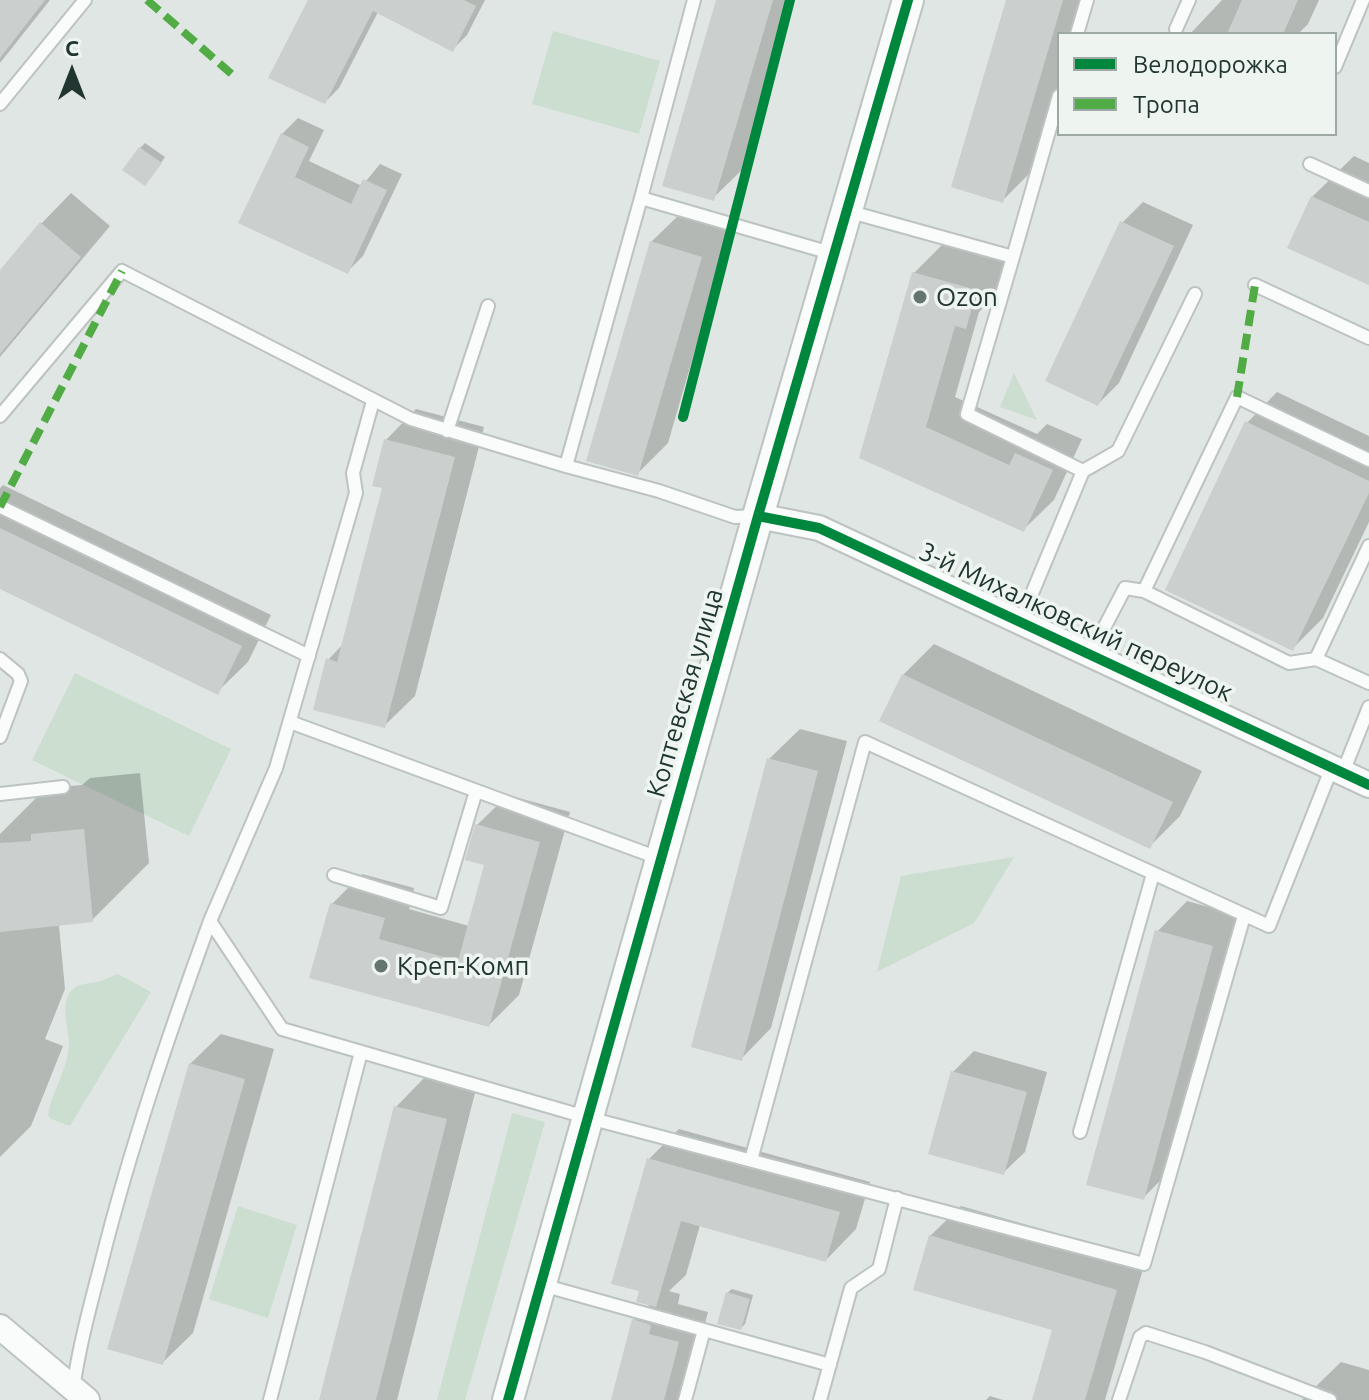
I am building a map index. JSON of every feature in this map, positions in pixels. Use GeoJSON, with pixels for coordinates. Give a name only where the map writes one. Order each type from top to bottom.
{"type":"FeatureCollection","features":[{"type":"Feature","properties":{"kind":"street","name":"Коптевская улица"},"geometry":{"type":"LineString","coordinates":[[508,1400],[758,516],[908,0]]}},
{"type":"Feature","properties":{"kind":"street","name":"3-й Михалковский переулок"},"geometry":{"type":"LineString","coordinates":[[758,516],[819,528],[1369,785]]}},
{"type":"Feature","properties":{"kind":"street"},"geometry":{"type":"LineString","coordinates":[[0,1327],[80,1395]]}},
{"type":"Feature","properties":{"kind":"lane"},"geometry":{"type":"LineString","coordinates":[[0,104],[85,0]]}},
{"type":"Feature","properties":{"kind":"lane"},"geometry":{"type":"LineString","coordinates":[[566,466],[694,0]]}},
{"type":"Feature","properties":{"kind":"lane"},"geometry":{"type":"LineString","coordinates":[[1078,32],[1087,0]]}},
{"type":"Feature","properties":{"kind":"lane"},"geometry":{"type":"LineString","coordinates":[[1176,29],[1189,0]]}},
{"type":"Feature","properties":{"kind":"lane"},"geometry":{"type":"LineString","coordinates":[[1337,62],[1363,0]]}},
{"type":"Feature","properties":{"kind":"lane"},"geometry":{"type":"LineString","coordinates":[[1057,103],[967,414],[1083,471]]}},
{"type":"Feature","properties":{"kind":"lane"},"geometry":{"type":"LineString","coordinates":[[1310,164],[1369,191]]}},
{"type":"Feature","properties":{"kind":"lane"},"geometry":{"type":"LineString","coordinates":[[641,198],[834,254]]}},
{"type":"Feature","properties":{"kind":"lane"},"geometry":{"type":"LineString","coordinates":[[847,211],[1013,257]]}},
{"type":"Feature","properties":{"kind":"lane"},"geometry":{"type":"LineString","coordinates":[[0,416],[122,271],[411,419],[659,491],[735,517],[758,516]]}},
{"type":"Feature","properties":{"kind":"lane"},"geometry":{"type":"LineString","coordinates":[[1255,285],[1369,338]]}},
{"type":"Feature","properties":{"kind":"lane"},"geometry":{"type":"LineString","coordinates":[[1021,620],[1083,471],[1118,451],[1195,294]]}},
{"type":"Feature","properties":{"kind":"lane"},"geometry":{"type":"LineString","coordinates":[[447,431],[488,306]]}},
{"type":"Feature","properties":{"kind":"lane"},"geometry":{"type":"LineString","coordinates":[[1144,591],[1237,397],[1369,460]]}},
{"type":"Feature","properties":{"kind":"lane"},"geometry":{"type":"LineString","coordinates":[[80,1395],[78,1354],[112,1218],[158,1068],[210,921],[276,768],[356,493],[353,473],[373,401]]}},
{"type":"Feature","properties":{"kind":"lane"},"geometry":{"type":"LineString","coordinates":[[1,507],[309,656]]}},
{"type":"Feature","properties":{"kind":"lane"},"geometry":{"type":"LineString","coordinates":[[1316,659],[1369,546]]}},
{"type":"Feature","properties":{"kind":"lane"},"geometry":{"type":"LineString","coordinates":[[1086,651],[1104,628],[1125,588],[1144,591],[1289,663],[1316,659],[1369,683]]}},
{"type":"Feature","properties":{"kind":"lane"},"geometry":{"type":"LineString","coordinates":[[0,659],[18,674],[21,681],[0,737]]}},
{"type":"Feature","properties":{"kind":"lane"},"geometry":{"type":"LineString","coordinates":[[751,1160],[865,742],[1269,926],[1337,770],[1369,707]]}},
{"type":"Feature","properties":{"kind":"lane"},"geometry":{"type":"LineString","coordinates":[[290,722],[661,859]]}},
{"type":"Feature","properties":{"kind":"lane"},"geometry":{"type":"LineString","coordinates":[[0,794],[63,787]]}},
{"type":"Feature","properties":{"kind":"lane"},"geometry":{"type":"LineString","coordinates":[[334,875],[441,908],[476,791]]}},
{"type":"Feature","properties":{"kind":"lane"},"geometry":{"type":"LineString","coordinates":[[1080,1132],[1153,874]]}},
{"type":"Feature","properties":{"kind":"lane"},"geometry":{"type":"LineString","coordinates":[[210,921],[282,1029],[589,1118],[1144,1264],[1244,916]]}},
{"type":"Feature","properties":{"kind":"lane"},"geometry":{"type":"LineString","coordinates":[[270,1400],[361,1052]]}},
{"type":"Feature","properties":{"kind":"lane"},"geometry":{"type":"LineString","coordinates":[[820,1400],[851,1288],[879,1269],[897,1198]]}},
{"type":"Feature","properties":{"kind":"lane"},"geometry":{"type":"LineString","coordinates":[[541,1285],[830,1365]]}},
{"type":"Feature","properties":{"kind":"lane"},"geometry":{"type":"LineString","coordinates":[[685,1400],[704,1330]]}},
{"type":"Feature","properties":{"kind":"lane"},"geometry":{"type":"LineString","coordinates":[[1119,1400],[1140,1337],[1146,1333],[1330,1400]]}},
{"type":"Feature","properties":{"kind":"green space"},"geometry":{"type":"Polygon","coordinates":[[[553,31],[660,61],[639,134],[532,104],[553,31]]]}},
{"type":"Feature","properties":{"kind":"green space"},"geometry":{"type":"Polygon","coordinates":[[[1014,373],[1037,420],[1000,407],[1014,373]]]}},
{"type":"Feature","properties":{"kind":"green space"},"geometry":{"type":"Polygon","coordinates":[[[75,673],[231,749],[189,836],[32,760],[75,673]]]}},
{"type":"Feature","properties":{"kind":"green space"},"geometry":{"type":"Polygon","coordinates":[[[1014,857],[974,923],[877,972],[901,876],[1014,857]]]}},
{"type":"Feature","properties":{"kind":"green space"},"geometry":{"type":"Polygon","coordinates":[[[118,974],[151,992],[70,1126],[51,1119],[48,1115],[50,1106],[68,1053],[65,1009],[68,995],[78,986],[118,974]]]}},
{"type":"Feature","properties":{"kind":"green space"},"geometry":{"type":"Polygon","coordinates":[[[512,1113],[545,1122],[465,1400],[437,1400],[512,1113]]]}},
{"type":"Feature","properties":{"kind":"green space"},"geometry":{"type":"Polygon","coordinates":[[[238,1206],[297,1225],[268,1318],[209,1299],[238,1206]]]}},
{"type":"Feature","properties":{"kind":"building"},"geometry":{"type":"Polygon","coordinates":[[[0,0],[45,0],[0,58],[0,0]]]}},
{"type":"Feature","properties":{"kind":"building"},"geometry":{"type":"Polygon","coordinates":[[[308,0],[464,0],[476,6],[453,52],[373,11],[325,104],[268,78],[308,0]]]}},
{"type":"Feature","properties":{"kind":"building"},"geometry":{"type":"Polygon","coordinates":[[[716,0],[773,0],[714,201],[662,186],[716,0]]]}},
{"type":"Feature","properties":{"kind":"building"},"geometry":{"type":"Polygon","coordinates":[[[1006,0],[1063,0],[1003,203],[951,187],[1006,0]]]}},
{"type":"Feature","properties":{"kind":"building"},"geometry":{"type":"Polygon","coordinates":[[[1242,0],[1298,0],[1284,32],[1228,32],[1242,0]]]}},
{"type":"Feature","properties":{"kind":"building"},"geometry":{"type":"Polygon","coordinates":[[[281,133],[309,147],[295,177],[351,204],[363,179],[387,190],[348,274],[238,223],[281,133]]]}},
{"type":"Feature","properties":{"kind":"building"},"geometry":{"type":"Polygon","coordinates":[[[139,147],[162,163],[145,186],[122,170],[139,147]]]}},
{"type":"Feature","properties":{"kind":"building"},"geometry":{"type":"Polygon","coordinates":[[[1311,196],[1369,222],[1369,285],[1287,248],[1311,196]]]}},
{"type":"Feature","properties":{"kind":"building"},"geometry":{"type":"Polygon","coordinates":[[[1120,221],[1174,246],[1098,406],[1045,381],[1120,221]]]}},
{"type":"Feature","properties":{"kind":"building"},"geometry":{"type":"Polygon","coordinates":[[[40,222],[81,257],[0,354],[0,270],[40,222]]]}},
{"type":"Feature","properties":{"kind":"building"},"geometry":{"type":"Polygon","coordinates":[[[650,241],[702,257],[638,476],[586,461],[650,241]]]}},
{"type":"Feature","properties":{"kind":"building"},"geometry":{"type":"Polygon","coordinates":[[[912,272],[977,290],[966,329],[955,326],[926,427],[1009,465],[1015,453],[1053,470],[1024,532],[859,458],[912,272]]]}},
{"type":"Feature","properties":{"kind":"building"},"geometry":{"type":"Polygon","coordinates":[[[1245,421],[1369,481],[1369,493],[1293,651],[1165,590],[1245,421]]]}},
{"type":"Feature","properties":{"kind":"building"},"geometry":{"type":"Polygon","coordinates":[[[384,439],[455,457],[385,728],[313,710],[326,658],[337,662],[382,488],[372,486],[384,439]]]}},
{"type":"Feature","properties":{"kind":"building"},"geometry":{"type":"Polygon","coordinates":[[[0,528],[242,646],[218,695],[0,589],[0,528]]]}},
{"type":"Feature","properties":{"kind":"building"},"geometry":{"type":"Polygon","coordinates":[[[902,674],[1173,802],[1150,849],[879,721],[902,674]]]}},
{"type":"Feature","properties":{"kind":"building"},"geometry":{"type":"Polygon","coordinates":[[[767,758],[818,771],[742,1061],[691,1047],[767,758]]]}},
{"type":"Feature","properties":{"kind":"building"},"geometry":{"type":"Polygon","coordinates":[[[475,824],[540,842],[489,1027],[309,978],[330,903],[385,918],[379,939],[458,961],[484,865],[465,860],[475,824]]]}},
{"type":"Feature","properties":{"kind":"building"},"geometry":{"type":"Polygon","coordinates":[[[84,829],[93,922],[0,932],[0,843],[31,841],[31,834],[84,829]]]}},
{"type":"Feature","properties":{"kind":"building"},"geometry":{"type":"Polygon","coordinates":[[[1155,930],[1213,946],[1144,1200],[1086,1185],[1155,930]]]}},
{"type":"Feature","properties":{"kind":"building"},"geometry":{"type":"Polygon","coordinates":[[[189,1063],[245,1079],[163,1365],[107,1349],[189,1063]]]}},
{"type":"Feature","properties":{"kind":"building"},"geometry":{"type":"Polygon","coordinates":[[[951,1071],[1027,1092],[1004,1175],[928,1154],[951,1071]]]}},
{"type":"Feature","properties":{"kind":"building"},"geometry":{"type":"Polygon","coordinates":[[[394,1106],[447,1119],[376,1400],[319,1400],[394,1106]]]}},
{"type":"Feature","properties":{"kind":"building"},"geometry":{"type":"Polygon","coordinates":[[[647,1158],[840,1212],[826,1262],[681,1221],[656,1307],[636,1302],[639,1291],[611,1284],[647,1158]]]}},
{"type":"Feature","properties":{"kind":"building"},"geometry":{"type":"Polygon","coordinates":[[[929,1235],[1117,1290],[1085,1400],[1032,1400],[1052,1330],[913,1290],[929,1235]]]}},
{"type":"Feature","properties":{"kind":"building"},"geometry":{"type":"Polygon","coordinates":[[[726,1292],[750,1299],[741,1330],[717,1324],[726,1292]]]}},
{"type":"Feature","properties":{"kind":"building"},"geometry":{"type":"Polygon","coordinates":[[[632,1319],[651,1325],[649,1334],[679,1342],[664,1400],[611,1400],[632,1319]]]}},
{"type":"Feature","properties":{"kind":"marked path"},"geometry":{"type":"LineString","coordinates":[[147,0],[234,76]]}},
{"type":"Feature","properties":{"kind":"marked path"},"geometry":{"type":"LineString","coordinates":[[0,507],[122,271]]}},
{"type":"Feature","properties":{"kind":"marked path"},"geometry":{"type":"LineString","coordinates":[[1237,397],[1255,285]]}},
{"type":"Feature","properties":{"kind":"cycle path"},"geometry":{"type":"LineString","coordinates":[[683,417],[790,0]]}},
{"type":"Feature","properties":{"kind":"cycle path"},"geometry":{"type":"LineString","coordinates":[[508,1400],[758,516],[908,0]]}},
{"type":"Feature","properties":{"kind":"cycle path"},"geometry":{"type":"LineString","coordinates":[[758,516],[819,528],[1369,785]]}},
{"type":"Feature","properties":{"kind":"place","name":"Ozon"},"geometry":{"type":"Point","coordinates":[920,297]}},
{"type":"Feature","properties":{"kind":"place","name":"Креп-Комп"},"geometry":{"type":"Point","coordinates":[381,966]}}]}
